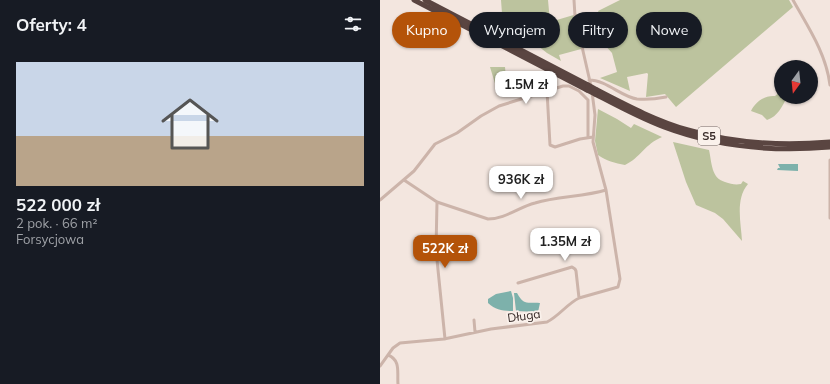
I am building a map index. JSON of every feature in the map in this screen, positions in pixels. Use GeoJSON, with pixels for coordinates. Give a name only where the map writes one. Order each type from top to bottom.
{"type":"FeatureCollection","features":[{"type":"Feature","properties":{"kind":"highway","name":"S5"},"geometry":{"type":"LineString","coordinates":[[414,0],[588,85]]}},
{"type":"Feature","properties":{"kind":"highway","name":"S5"},"geometry":{"type":"LineString","coordinates":[[425,0],[588,85],[596,92],[635,114],[684,134],[742,146],[774,149],[830,147]]}},
{"type":"Feature","properties":{"kind":"highway","name":"S5"},"geometry":{"type":"LineString","coordinates":[[596,92],[670,124],[713,137],[765,144],[830,142]]}},
{"type":"Feature","properties":{"kind":"street","name":"Długa"},"geometry":{"type":"LineString","coordinates":[[380,366],[395,346],[400,343],[445,339],[475,332],[547,322],[553,319],[574,300],[614,289],[619,285],[620,279],[612,221],[606,190],[595,150],[595,115],[575,16],[574,0]]}},
{"type":"Feature","properties":{"kind":"street"},"geometry":{"type":"LineString","coordinates":[[793,0],[823,54],[830,85]]}},
{"type":"Feature","properties":{"kind":"street"},"geometry":{"type":"LineString","coordinates":[[588,85],[601,82],[637,99],[655,99],[666,97]]}},
{"type":"Feature","properties":{"kind":"street"},"geometry":{"type":"LineString","coordinates":[[380,200],[414,171],[435,144],[457,133],[481,116],[499,106],[563,86],[569,86],[584,95],[588,100],[588,137]]}},
{"type":"Feature","properties":{"kind":"street"},"geometry":{"type":"LineString","coordinates":[[547,91],[551,146],[555,147],[588,137],[594,137]]}},
{"type":"Feature","properties":{"kind":"street"},"geometry":{"type":"LineString","coordinates":[[830,160],[830,218]]}},
{"type":"Feature","properties":{"kind":"street"},"geometry":{"type":"LineString","coordinates":[[404,180],[437,202],[477,216],[491,219],[535,203],[606,190]]}},
{"type":"Feature","properties":{"kind":"street"},"geometry":{"type":"LineString","coordinates":[[437,202],[436,250],[445,339]]}},
{"type":"Feature","properties":{"kind":"street"},"geometry":{"type":"LineString","coordinates":[[518,282],[572,268],[576,271],[579,298]]}},
{"type":"Feature","properties":{"kind":"street"},"geometry":{"type":"LineString","coordinates":[[474,320],[475,332]]}},
{"type":"Feature","properties":{"kind":"street"},"geometry":{"type":"LineString","coordinates":[[388,355],[393,357],[397,362],[398,384]]}},
{"type":"Feature","properties":{"kind":"green space"},"geometry":{"type":"Polygon","coordinates":[[[501,0],[548,0],[549,12],[502,12],[501,0]]]}},
{"type":"Feature","properties":{"kind":"green space"},"geometry":{"type":"Polygon","coordinates":[[[620,0],[789,0],[793,7],[676,107],[665,94],[646,97],[647,73],[627,77],[630,91],[600,78],[617,72],[612,53],[608,48],[628,48],[628,12],[598,11],[620,0]]]}},
{"type":"Feature","properties":{"kind":"green space"},"geometry":{"type":"Polygon","coordinates":[[[568,17],[568,48],[585,48],[559,55],[561,61],[541,48],[560,48],[560,19],[568,17]]]}},
{"type":"Feature","properties":{"kind":"green space"},"geometry":{"type":"Polygon","coordinates":[[[490,67],[505,67],[507,89],[497,90],[490,67]]]}},
{"type":"Feature","properties":{"kind":"green space"},"geometry":{"type":"Polygon","coordinates":[[[774,96],[774,104],[783,104],[777,114],[767,120],[762,115],[751,111],[761,100],[774,96]]]}},
{"type":"Feature","properties":{"kind":"green space"},"geometry":{"type":"Polygon","coordinates":[[[598,109],[631,128],[634,124],[662,137],[651,143],[635,159],[625,165],[607,160],[598,155],[595,141],[598,109]]]}},
{"type":"Feature","properties":{"kind":"green space"},"geometry":{"type":"Polygon","coordinates":[[[673,142],[709,150],[713,169],[720,180],[731,184],[741,184],[743,181],[748,184],[741,197],[740,204],[742,241],[723,219],[715,213],[696,205],[686,182],[673,142]]]}},
{"type":"Feature","properties":{"kind":"water"},"geometry":{"type":"Polygon","coordinates":[[[778,164],[798,164],[798,171],[777,170],[780,168],[778,164]]]}},
{"type":"Feature","properties":{"kind":"water"},"geometry":{"type":"Polygon","coordinates":[[[511,291],[513,298],[513,311],[499,310],[488,303],[488,299],[496,294],[511,291]]]}},
{"type":"Feature","properties":{"kind":"water"},"geometry":{"type":"Polygon","coordinates":[[[514,293],[517,293],[524,302],[540,303],[538,312],[516,311],[514,293]]]}}]}
